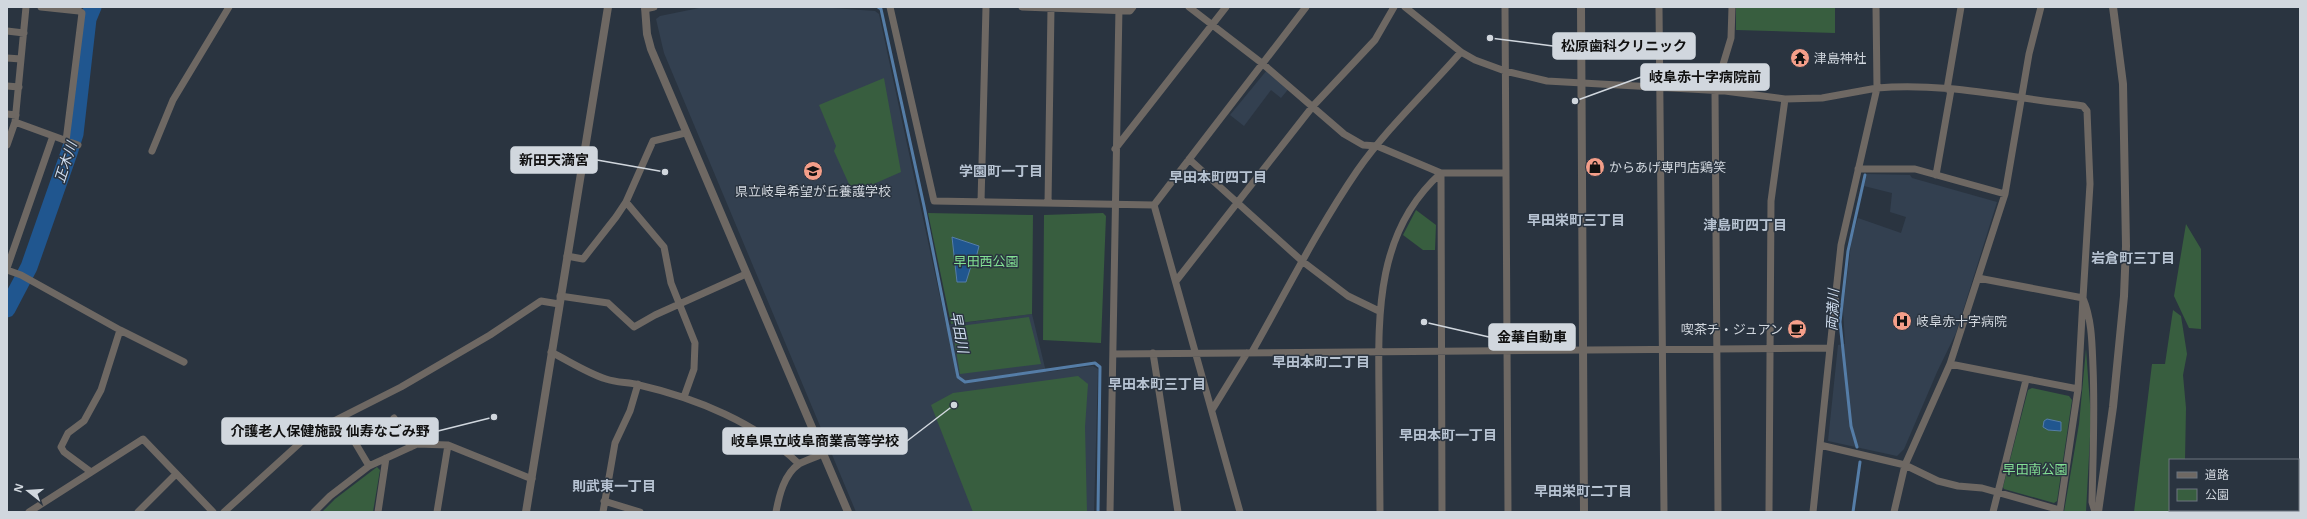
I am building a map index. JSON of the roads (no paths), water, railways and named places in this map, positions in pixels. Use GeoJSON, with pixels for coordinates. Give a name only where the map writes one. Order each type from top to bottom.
{"type":"FeatureCollection","features":[{"type":"Feature","properties":{"kind":"street"},"geometry":{"type":"LineString","coordinates":[[7,145],[16,119],[26,7]]}},
{"type":"Feature","properties":{"kind":"street"},"geometry":{"type":"LineString","coordinates":[[7,114],[53,136],[72,143],[82,13],[78,10],[70,8],[41,7]]}},
{"type":"Feature","properties":{"kind":"street"},"geometry":{"type":"LineString","coordinates":[[152,151],[173,100],[229,7]]}},
{"type":"Feature","properties":{"kind":"street"},"geometry":{"type":"LineString","coordinates":[[526,512],[608,7]]}},
{"type":"Feature","properties":{"kind":"street"},"geometry":{"type":"LineString","coordinates":[[890,7],[934,201],[1154,205]]}},
{"type":"Feature","properties":{"kind":"street"},"geometry":{"type":"LineString","coordinates":[[981,202],[986,7]]}},
{"type":"Feature","properties":{"kind":"street"},"geometry":{"type":"LineString","coordinates":[[1022,7],[1119,9],[1130,11],[1133,7]]}},
{"type":"Feature","properties":{"kind":"street"},"geometry":{"type":"LineString","coordinates":[[1189,7],[1263,64],[1344,134],[1364,145],[1377,146],[1441,173],[1506,173]]}},
{"type":"Feature","properties":{"kind":"street"},"geometry":{"type":"LineString","coordinates":[[1115,149],[1226,7]]}},
{"type":"Feature","properties":{"kind":"street"},"geometry":{"type":"LineString","coordinates":[[1154,205],[1306,7]]}},
{"type":"Feature","properties":{"kind":"street"},"geometry":{"type":"LineString","coordinates":[[1176,281],[1312,106],[1375,40],[1394,7]]}},
{"type":"Feature","properties":{"kind":"street"},"geometry":{"type":"LineString","coordinates":[[1405,7],[1461,52],[1475,60],[1505,71],[1547,81],[1715,91],[1785,99],[1822,98],[1877,88],[1905,86],[1949,89],[2083,106],[2086,111],[2090,184],[2078,390],[2060,510],[1998,492],[1958,486],[1938,481],[1905,465],[1820,445]]}},
{"type":"Feature","properties":{"kind":"street"},"geometry":{"type":"LineString","coordinates":[[1505,7],[1508,512]]}},
{"type":"Feature","properties":{"kind":"street"},"geometry":{"type":"LineString","coordinates":[[1581,7],[1584,512]]}},
{"type":"Feature","properties":{"kind":"street"},"geometry":{"type":"LineString","coordinates":[[1660,7],[1664,512]]}},
{"type":"Feature","properties":{"kind":"street"},"geometry":{"type":"LineString","coordinates":[[1718,512],[1715,91],[1731,38],[1732,7]]}},
{"type":"Feature","properties":{"kind":"street"},"geometry":{"type":"LineString","coordinates":[[1813,512],[1840,252],[1877,88],[1876,7]]}},
{"type":"Feature","properties":{"kind":"street"},"geometry":{"type":"LineString","coordinates":[[1936,175],[1961,7]]}},
{"type":"Feature","properties":{"kind":"street"},"geometry":{"type":"LineString","coordinates":[[1894,512],[1905,465],[1950,364],[2005,194],[2029,54],[2041,7]]}},
{"type":"Feature","properties":{"kind":"street"},"geometry":{"type":"LineString","coordinates":[[2096,512],[2114,407],[2124,296],[2126,246],[2123,84],[2113,7]]}},
{"type":"Feature","properties":{"kind":"street"},"geometry":{"type":"LineString","coordinates":[[648,8],[647,34],[651,49],[685,133],[848,512]]}},
{"type":"Feature","properties":{"kind":"street"},"geometry":{"type":"LineString","coordinates":[[1048,203],[1051,8]]}},
{"type":"Feature","properties":{"kind":"street"},"geometry":{"type":"LineString","coordinates":[[1110,512],[1115,149],[1119,9]]}},
{"type":"Feature","properties":{"kind":"street"},"geometry":{"type":"LineString","coordinates":[[7,32],[24,33]]}},
{"type":"Feature","properties":{"kind":"street"},"geometry":{"type":"LineString","coordinates":[[1212,410],[1250,353],[1302,261],[1357,171],[1377,146],[1461,52]]}},
{"type":"Feature","properties":{"kind":"street"},"geometry":{"type":"LineString","coordinates":[[7,58],[21,59]]}},
{"type":"Feature","properties":{"kind":"street"},"geometry":{"type":"LineString","coordinates":[[7,86],[18,87]]}},
{"type":"Feature","properties":{"kind":"street"},"geometry":{"type":"LineString","coordinates":[[1769,512],[1771,201],[1785,99]]}},
{"type":"Feature","properties":{"kind":"street"},"geometry":{"type":"LineString","coordinates":[[567,256],[583,259],[616,217],[626,202],[653,141],[685,133]]}},
{"type":"Feature","properties":{"kind":"street"},"geometry":{"type":"LineString","coordinates":[[53,136],[7,269],[28,278],[120,330],[184,362]]}},
{"type":"Feature","properties":{"kind":"street"},"geometry":{"type":"LineString","coordinates":[[1189,159],[1302,261],[1348,296],[1379,311]]}},
{"type":"Feature","properties":{"kind":"street"},"geometry":{"type":"LineString","coordinates":[[1858,170],[1915,169],[2005,194]]}},
{"type":"Feature","properties":{"kind":"street"},"geometry":{"type":"LineString","coordinates":[[1380,512],[1378,351],[1379,311],[1382,282],[1399,234],[1416,200],[1429,184],[1441,173]]}},
{"type":"Feature","properties":{"kind":"street"},"geometry":{"type":"LineString","coordinates":[[1441,173],[1442,512]]}},
{"type":"Feature","properties":{"kind":"street"},"geometry":{"type":"LineString","coordinates":[[626,202],[664,247],[671,283],[695,343],[694,370],[684,397]]}},
{"type":"Feature","properties":{"kind":"street"},"geometry":{"type":"LineString","coordinates":[[1154,205],[1240,512]]}},
{"type":"Feature","properties":{"kind":"street"},"geometry":{"type":"LineString","coordinates":[[560,296],[608,303],[634,327],[655,315],[679,306],[746,274]]}},
{"type":"Feature","properties":{"kind":"street"},"geometry":{"type":"LineString","coordinates":[[1978,278],[2083,298]]}},
{"type":"Feature","properties":{"kind":"street"},"geometry":{"type":"LineString","coordinates":[[2083,298],[2090,315],[2094,409],[2092,502],[2096,512]]}},
{"type":"Feature","properties":{"kind":"street"},"geometry":{"type":"LineString","coordinates":[[224,512],[312,432],[401,387],[490,335],[541,301],[559,304]]}},
{"type":"Feature","properties":{"kind":"street"},"geometry":{"type":"LineString","coordinates":[[91,472],[64,452],[61,447],[68,434],[84,421],[101,390],[120,330]]}},
{"type":"Feature","properties":{"kind":"street"},"geometry":{"type":"LineString","coordinates":[[1113,354],[1830,348]]}},
{"type":"Feature","properties":{"kind":"street"},"geometry":{"type":"LineString","coordinates":[[551,352],[606,379],[638,384],[684,397],[743,424],[782,447],[799,464]]}},
{"type":"Feature","properties":{"kind":"street"},"geometry":{"type":"LineString","coordinates":[[1153,353],[1178,512]]}},
{"type":"Feature","properties":{"kind":"street"},"geometry":{"type":"LineString","coordinates":[[1950,364],[2078,390]]}},
{"type":"Feature","properties":{"kind":"street"},"geometry":{"type":"LineString","coordinates":[[1993,512],[2026,380]]}},
{"type":"Feature","properties":{"kind":"street"},"geometry":{"type":"LineString","coordinates":[[603,512],[615,442],[630,411],[638,384]]}},
{"type":"Feature","properties":{"kind":"street"},"geometry":{"type":"LineString","coordinates":[[394,418],[411,447]]}},
{"type":"Feature","properties":{"kind":"street"},"geometry":{"type":"LineString","coordinates":[[29,512],[143,438],[213,512]]}},
{"type":"Feature","properties":{"kind":"street"},"geometry":{"type":"LineString","coordinates":[[353,439],[369,466]]}},
{"type":"Feature","properties":{"kind":"street"},"geometry":{"type":"LineString","coordinates":[[314,512],[330,496],[369,466],[416,444],[448,445],[532,479]]}},
{"type":"Feature","properties":{"kind":"street"},"geometry":{"type":"LineString","coordinates":[[438,512],[448,445]]}},
{"type":"Feature","properties":{"kind":"street"},"geometry":{"type":"LineString","coordinates":[[776,512],[780,491],[799,464],[823,454]]}},
{"type":"Feature","properties":{"kind":"street"},"geometry":{"type":"LineString","coordinates":[[378,512],[386,458]]}},
{"type":"Feature","properties":{"kind":"street"},"geometry":{"type":"LineString","coordinates":[[138,512],[176,474]]}},
{"type":"Feature","properties":{"kind":"street"},"geometry":{"type":"LineString","coordinates":[[604,501],[640,512]]}},
{"type":"Feature","properties":{"kind":"water"},"geometry":{"type":"Polygon","coordinates":[[[952,237],[979,246],[977,254],[978,262],[975,266],[971,266],[966,282],[957,282],[952,237]]]}},
{"type":"Feature","properties":{"kind":"water"},"geometry":{"type":"Polygon","coordinates":[[[2047,419],[2061,422],[2061,431],[2048,430],[2043,427],[2044,421],[2047,419]]]}},
{"type":"Feature","properties":{"kind":"waterway","name":"正木川"},"geometry":{"type":"LineString","coordinates":[[7,309],[29,267],[75,134],[88,19],[93,7]]}},
{"type":"Feature","properties":{"kind":"waterway","name":"早田川"},"geometry":{"type":"LineString","coordinates":[[878,7],[881,9],[924,206],[958,377],[965,382],[1095,363],[1100,367],[1098,512]]}},
{"type":"Feature","properties":{"kind":"waterway","name":"両満川"},"geometry":{"type":"LineString","coordinates":[[1857,447],[1851,426],[1840,322],[1848,251],[1865,175]]}},
{"type":"Feature","properties":{"kind":"waterway","name":"両満川"},"geometry":{"type":"LineString","coordinates":[[1853,512],[1860,462]]}},
{"type":"Feature","properties":{"kind":"place","name":"松原歯科クリニック"},"geometry":{"type":"Point","coordinates":[1490,38]}},
{"type":"Feature","properties":{"kind":"place","name":"津島神社"},"geometry":{"type":"Point","coordinates":[1800,58]}},
{"type":"Feature","properties":{"kind":"place","name":"岐阜赤十字病院前"},"geometry":{"type":"Point","coordinates":[1575,101]}},
{"type":"Feature","properties":{"kind":"place","name":"からあげ専門店鶏笑"},"geometry":{"type":"Point","coordinates":[1595,167]}},
{"type":"Feature","properties":{"kind":"place","name":"県立岐阜希望が丘養護学校"},"geometry":{"type":"Point","coordinates":[813,171]}},
{"type":"Feature","properties":{"kind":"place","name":"新田天満宮"},"geometry":{"type":"Point","coordinates":[665,172]}},
{"type":"Feature","properties":{"kind":"place","name":"岐阜赤十字病院"},"geometry":{"type":"Point","coordinates":[1902,321]}},
{"type":"Feature","properties":{"kind":"place","name":"金華自動車"},"geometry":{"type":"Point","coordinates":[1424,322]}},
{"type":"Feature","properties":{"kind":"place","name":"喫茶チ・ジュアン"},"geometry":{"type":"Point","coordinates":[1797,329]}},
{"type":"Feature","properties":{"kind":"place","name":"岐阜県立岐阜商業高等学校"},"geometry":{"type":"Point","coordinates":[954,405]}},
{"type":"Feature","properties":{"kind":"place","name":"介護老人保健施設 仙寿なごみ野"},"geometry":{"type":"Point","coordinates":[494,417]}},
{"type":"Feature","properties":{"kind":"district","name":"学園町一丁目"},"geometry":{"type":"Point","coordinates":[1001,170]}},
{"type":"Feature","properties":{"kind":"district","name":"早田本町四丁目"},"geometry":{"type":"Point","coordinates":[1218,176]}},
{"type":"Feature","properties":{"kind":"district","name":"早田栄町三丁目"},"geometry":{"type":"Point","coordinates":[1576,219]}},
{"type":"Feature","properties":{"kind":"district","name":"津島町四丁目"},"geometry":{"type":"Point","coordinates":[1745,224]}},
{"type":"Feature","properties":{"kind":"district","name":"岩倉町三丁目"},"geometry":{"type":"Point","coordinates":[2133,257]}},
{"type":"Feature","properties":{"kind":"district","name":"早田本町二丁目"},"geometry":{"type":"Point","coordinates":[1321,361]}},
{"type":"Feature","properties":{"kind":"district","name":"早田本町三丁目"},"geometry":{"type":"Point","coordinates":[1157,383]}},
{"type":"Feature","properties":{"kind":"district","name":"早田本町一丁目"},"geometry":{"type":"Point","coordinates":[1448,434]}},
{"type":"Feature","properties":{"kind":"district","name":"則武東一丁目"},"geometry":{"type":"Point","coordinates":[614,485]}},
{"type":"Feature","properties":{"kind":"district","name":"早田栄町二丁目"},"geometry":{"type":"Point","coordinates":[1583,490]}},
{"type":"Feature","properties":{"kind":"park label","name":"早田西公園"},"geometry":{"type":"Point","coordinates":[986,261]}},
{"type":"Feature","properties":{"kind":"park label","name":"早田南公園"},"geometry":{"type":"Point","coordinates":[2035,469]}}]}
